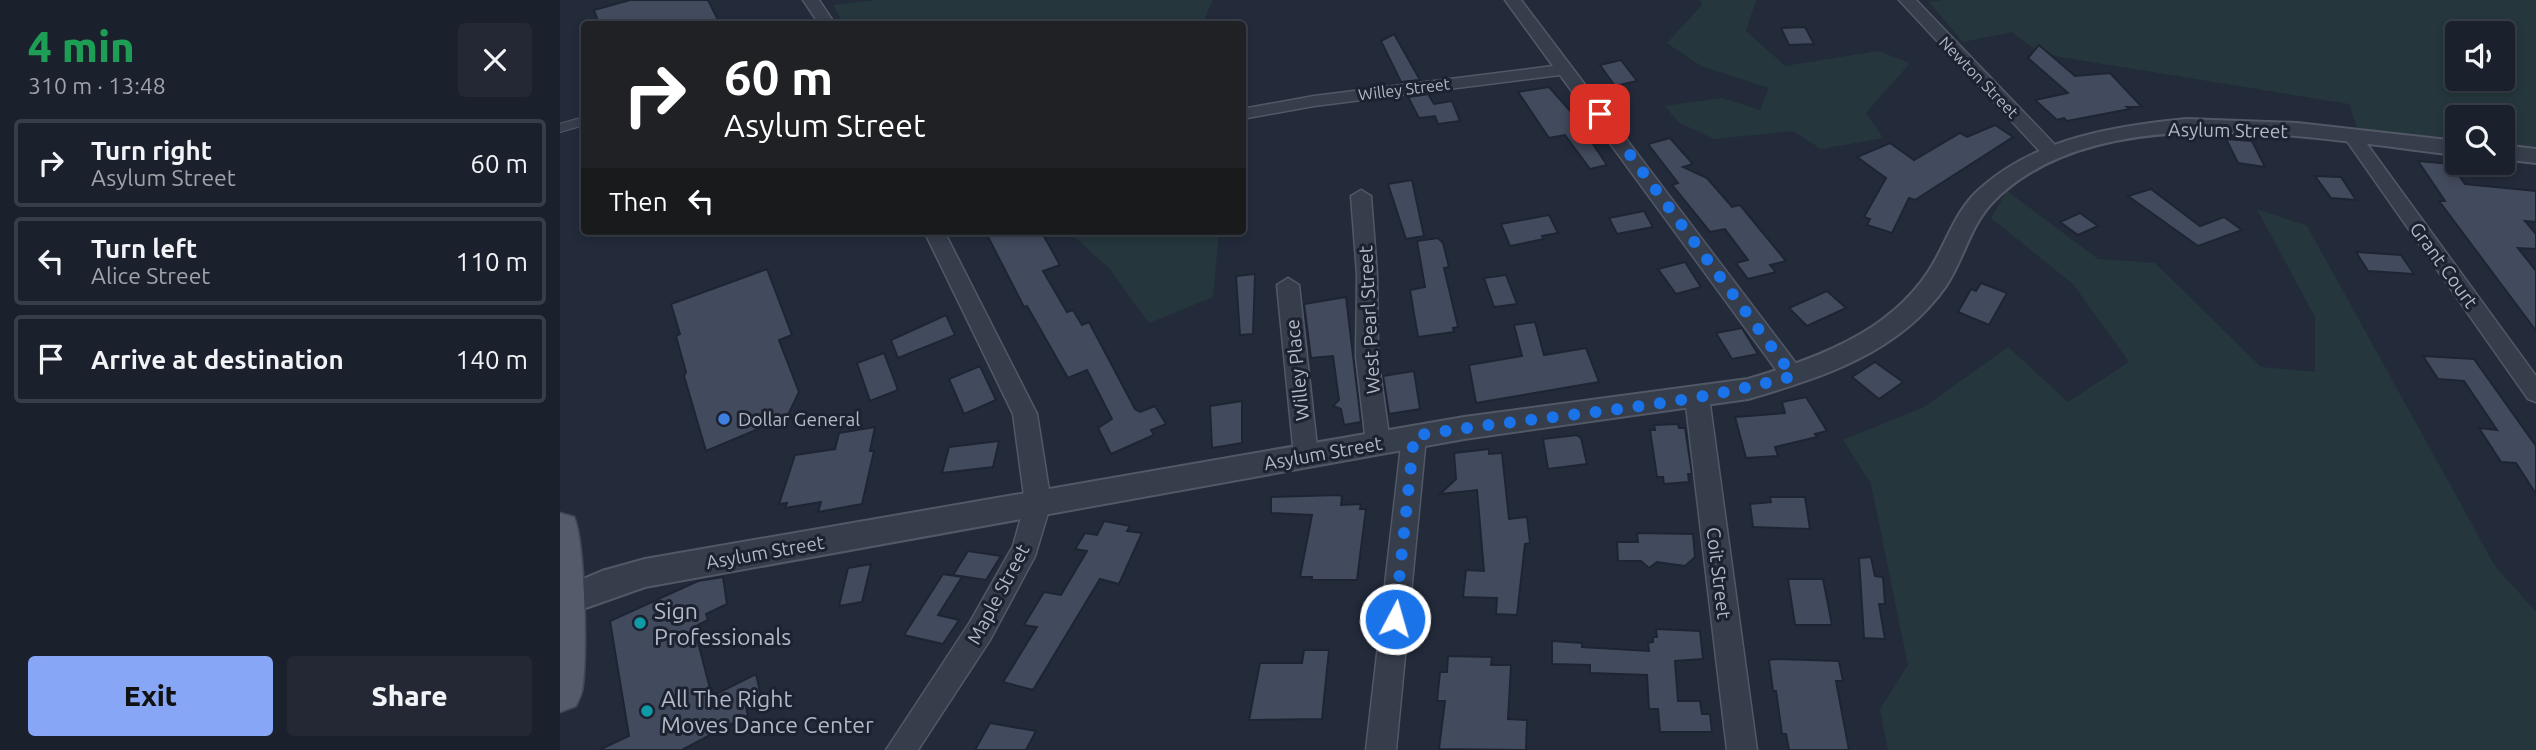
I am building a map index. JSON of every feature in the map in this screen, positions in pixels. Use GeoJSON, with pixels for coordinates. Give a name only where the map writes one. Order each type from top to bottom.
{"type":"FeatureCollection","features":[{"type":"Feature","properties":{"kind":"main road"},"geometry":{"type":"LineString","coordinates":[[560,529],[560,691]]}},
{"type":"Feature","properties":{"kind":"street"},"geometry":{"type":"LineString","coordinates":[[811,0],[825,21]]}},
{"type":"Feature","properties":{"kind":"street"},"geometry":{"type":"LineString","coordinates":[[1513,0],[1793,376]]}},
{"type":"Feature","properties":{"kind":"street","name":"Newton Street"},"geometry":{"type":"LineString","coordinates":[[1907,0],[2052,153]]}},
{"type":"Feature","properties":{"kind":"street","name":"Willey Street"},"geometry":{"type":"LineString","coordinates":[[1246,113],[1314,101],[1567,69]]}},
{"type":"Feature","properties":{"kind":"street","name":"Asylum Street"},"geometry":{"type":"LineString","coordinates":[[561,603],[603,585],[645,573],[1414,436],[1696,397],[1748,388],[1793,376],[1853,351],[1901,319],[1937,279],[1965,223],[1979,203],[2021,170],[2052,153],[2118,134],[2200,126],[2445,147]]}},
{"type":"Feature","properties":{"kind":"street","name":"Grant Court"},"geometry":{"type":"LineString","coordinates":[[2353,138],[2536,393]]}},
{"type":"Feature","properties":{"kind":"street"},"geometry":{"type":"LineString","coordinates":[[2515,154],[2536,156]]}},
{"type":"Feature","properties":{"kind":"street","name":"West Pearl Street"},"geometry":{"type":"LineString","coordinates":[[1361,196],[1367,274],[1367,357],[1378,443]]}},
{"type":"Feature","properties":{"kind":"street","name":"Maple Street"},"geometry":{"type":"LineString","coordinates":[[901,750],[986,620],[1026,548],[1038,503],[1024,414],[936,235]]}},
{"type":"Feature","properties":{"kind":"street","name":"Willey Place"},"geometry":{"type":"LineString","coordinates":[[1289,285],[1306,456]]}},
{"type":"Feature","properties":{"kind":"street","name":"Coit Street"},"geometry":{"type":"LineString","coordinates":[[1696,397],[1742,750]]}},
{"type":"Feature","properties":{"kind":"street"},"geometry":{"type":"LineString","coordinates":[[1381,750],[1414,436]]}},
{"type":"Feature","properties":{"kind":"lane"},"geometry":{"type":"LineString","coordinates":[[560,128],[581,122]]}},
{"type":"Feature","properties":{"kind":"shaded area"},"geometry":{"type":"Polygon","coordinates":[[[877,0],[1213,0],[1203,21],[842,21],[833,5],[877,0]]]}},
{"type":"Feature","properties":{"kind":"shaded area"},"geometry":{"type":"Polygon","coordinates":[[[1700,0],[1756,0],[1746,31],[1785,66],[1878,51],[1910,63],[1866,113],[1883,138],[1821,149],[1793,131],[1714,139],[1678,122],[1665,106],[1722,98],[1760,110],[1769,88],[1701,66],[1667,43],[1702,5],[1700,0]]]}},
{"type":"Feature","properties":{"kind":"shaded area"},"geometry":{"type":"Polygon","coordinates":[[[2536,0],[2536,149],[2515,147],[2515,105],[2445,105],[2445,140],[2359,132],[2349,104],[2042,54],[2012,32],[1963,42],[1929,2],[2536,0]]]}},
{"type":"Feature","properties":{"kind":"shaded area"},"geometry":{"type":"Polygon","coordinates":[[[2007,191],[2098,259],[2155,263],[2261,367],[2315,372],[2315,317],[2257,209],[2307,226],[2495,566],[2536,612],[2536,750],[1888,750],[1880,709],[1908,665],[1871,484],[1843,440],[1924,407],[2008,347],[2068,402],[2129,362],[2073,284],[1991,218],[2007,191]]]}},
{"type":"Feature","properties":{"kind":"shaded area"},"geometry":{"type":"Polygon","coordinates":[[[1072,235],[1219,235],[1213,297],[1149,323],[1109,268],[1072,235]]]}},
{"type":"Feature","properties":{"kind":"building"},"geometry":{"type":"Polygon","coordinates":[[[630,0],[708,0],[718,21],[598,21],[594,10],[630,0]]]}},
{"type":"Feature","properties":{"kind":"building"},"geometry":{"type":"Polygon","coordinates":[[[1805,27],[1814,44],[1789,45],[1781,28],[1805,27]]]}},
{"type":"Feature","properties":{"kind":"building"},"geometry":{"type":"Polygon","coordinates":[[[1394,34],[1420,80],[1401,82],[1381,41],[1394,34]]]}},
{"type":"Feature","properties":{"kind":"building"},"geometry":{"type":"Polygon","coordinates":[[[2039,45],[2075,76],[2110,73],[2142,107],[2127,107],[2130,109],[2067,121],[2064,118],[2057,120],[2035,100],[2068,93],[2028,58],[2039,45]]]}},
{"type":"Feature","properties":{"kind":"building"},"geometry":{"type":"Polygon","coordinates":[[[1621,60],[1637,81],[1615,86],[1600,65],[1621,60]]]}},
{"type":"Feature","properties":{"kind":"building"},"geometry":{"type":"Polygon","coordinates":[[[1549,87],[1573,114],[1607,165],[1590,169],[1565,135],[1549,138],[1518,92],[1549,87]]]}},
{"type":"Feature","properties":{"kind":"building"},"geometry":{"type":"Polygon","coordinates":[[[1428,94],[1434,104],[1452,101],[1460,121],[1438,124],[1435,116],[1419,118],[1408,97],[1428,94]]]}},
{"type":"Feature","properties":{"kind":"building"},"geometry":{"type":"Polygon","coordinates":[[[1995,125],[2013,137],[1915,200],[1909,198],[1892,233],[1867,225],[1870,219],[1864,217],[1886,178],[1857,157],[1890,143],[1914,160],[1960,133],[1967,137],[1995,125]]]}},
{"type":"Feature","properties":{"kind":"building"},"geometry":{"type":"Polygon","coordinates":[[[1670,138],[1693,164],[1683,167],[1707,178],[1732,207],[1740,205],[1786,261],[1770,265],[1776,272],[1748,279],[1736,263],[1748,260],[1725,229],[1710,232],[1672,185],[1678,183],[1648,144],[1670,138]]]}},
{"type":"Feature","properties":{"kind":"building"},"geometry":{"type":"Polygon","coordinates":[[[2226,139],[2252,141],[2265,167],[2238,163],[2226,139]]]}},
{"type":"Feature","properties":{"kind":"building"},"geometry":{"type":"Polygon","coordinates":[[[2418,161],[2445,163],[2445,175],[2459,175],[2465,184],[2536,191],[2536,222],[2525,221],[2536,234],[2536,249],[2518,248],[2536,271],[2536,331],[2439,201],[2445,201],[2418,161]]]}},
{"type":"Feature","properties":{"kind":"building"},"geometry":{"type":"Polygon","coordinates":[[[2315,176],[2341,177],[2356,200],[2331,198],[2315,176]]]}},
{"type":"Feature","properties":{"kind":"building"},"geometry":{"type":"Polygon","coordinates":[[[1412,180],[1424,236],[1406,239],[1388,184],[1412,180]]]}},
{"type":"Feature","properties":{"kind":"building"},"geometry":{"type":"Polygon","coordinates":[[[2151,189],[2200,226],[2224,217],[2242,230],[2198,246],[2128,196],[2151,189]]]}},
{"type":"Feature","properties":{"kind":"building"},"geometry":{"type":"Polygon","coordinates":[[[1644,211],[1653,227],[1617,234],[1609,218],[1644,211]]]}},
{"type":"Feature","properties":{"kind":"building"},"geometry":{"type":"Polygon","coordinates":[[[2080,213],[2098,226],[2078,235],[2060,222],[2080,213]]]}},
{"type":"Feature","properties":{"kind":"building"},"geometry":{"type":"Polygon","coordinates":[[[1549,215],[1558,233],[1542,236],[1544,239],[1510,246],[1501,224],[1549,215]]]}},
{"type":"Feature","properties":{"kind":"building"},"geometry":{"type":"Polygon","coordinates":[[[987,235],[1043,235],[1060,265],[1043,271],[1067,312],[1073,310],[1082,325],[1089,322],[1135,409],[1140,412],[1155,406],[1166,424],[1151,430],[1154,435],[1111,454],[1098,428],[1112,419],[1087,370],[1068,378],[1027,306],[1024,307],[987,235]]]}},
{"type":"Feature","properties":{"kind":"building"},"geometry":{"type":"Polygon","coordinates":[[[1438,238],[1443,243],[1449,267],[1444,268],[1458,327],[1453,328],[1454,332],[1418,337],[1410,290],[1425,287],[1417,241],[1438,238]]]}},
{"type":"Feature","properties":{"kind":"building"},"geometry":{"type":"Polygon","coordinates":[[[2356,252],[2401,255],[2414,274],[2368,271],[2356,252]]]}},
{"type":"Feature","properties":{"kind":"building"},"geometry":{"type":"Polygon","coordinates":[[[1685,262],[1701,287],[1676,294],[1658,269],[1685,262]]]}},
{"type":"Feature","properties":{"kind":"building"},"geometry":{"type":"Polygon","coordinates":[[[767,269],[792,335],[779,340],[799,392],[787,417],[706,451],[684,376],[686,372],[676,336],[680,334],[671,304],[767,269]]]}},
{"type":"Feature","properties":{"kind":"building"},"geometry":{"type":"Polygon","coordinates":[[[1255,274],[1253,334],[1240,335],[1236,276],[1255,274]]]}},
{"type":"Feature","properties":{"kind":"building"},"geometry":{"type":"Polygon","coordinates":[[[1506,275],[1517,304],[1494,307],[1484,278],[1506,275]]]}},
{"type":"Feature","properties":{"kind":"building"},"geometry":{"type":"Polygon","coordinates":[[[1981,283],[2007,293],[1989,325],[1958,312],[1971,289],[1976,291],[1981,283]]]}},
{"type":"Feature","properties":{"kind":"building"},"geometry":{"type":"Polygon","coordinates":[[[1827,291],[1846,308],[1807,326],[1789,308],[1827,291]]]}},
{"type":"Feature","properties":{"kind":"building"},"geometry":{"type":"Polygon","coordinates":[[[1346,297],[1361,422],[1344,425],[1341,409],[1333,406],[1339,400],[1333,356],[1311,358],[1304,304],[1346,297]]]}},
{"type":"Feature","properties":{"kind":"building"},"geometry":{"type":"Polygon","coordinates":[[[946,315],[955,335],[898,358],[891,340],[946,315]]]}},
{"type":"Feature","properties":{"kind":"building"},"geometry":{"type":"Polygon","coordinates":[[[1535,322],[1544,355],[1586,348],[1599,382],[1476,403],[1469,365],[1522,356],[1514,325],[1535,322]]]}},
{"type":"Feature","properties":{"kind":"building"},"geometry":{"type":"Polygon","coordinates":[[[1742,328],[1758,354],[1732,359],[1716,333],[1742,328]]]}},
{"type":"Feature","properties":{"kind":"building"},"geometry":{"type":"Polygon","coordinates":[[[884,353],[898,390],[870,401],[857,363],[884,353]]]}},
{"type":"Feature","properties":{"kind":"building"},"geometry":{"type":"Polygon","coordinates":[[[2423,356],[2474,359],[2536,446],[2536,494],[2516,463],[2501,462],[2479,428],[2497,430],[2464,381],[2438,379],[2423,356]]]}},
{"type":"Feature","properties":{"kind":"building"},"geometry":{"type":"Polygon","coordinates":[[[1875,362],[1903,382],[1879,399],[1852,377],[1875,362]]]}},
{"type":"Feature","properties":{"kind":"building"},"geometry":{"type":"Polygon","coordinates":[[[980,366],[996,400],[964,414],[949,379],[980,366]]]}},
{"type":"Feature","properties":{"kind":"building"},"geometry":{"type":"Polygon","coordinates":[[[1414,371],[1420,409],[1389,414],[1383,376],[1414,371]]]}},
{"type":"Feature","properties":{"kind":"building"},"geometry":{"type":"Polygon","coordinates":[[[1806,397],[1827,431],[1815,434],[1817,437],[1775,447],[1778,456],[1746,458],[1735,417],[1785,413],[1782,402],[1806,397]]]}},
{"type":"Feature","properties":{"kind":"building"},"geometry":{"type":"Polygon","coordinates":[[[1242,401],[1242,443],[1212,448],[1210,406],[1242,401]]]}},
{"type":"Feature","properties":{"kind":"building"},"geometry":{"type":"Polygon","coordinates":[[[1678,424],[1679,428],[1685,428],[1692,474],[1688,474],[1689,482],[1664,484],[1663,477],[1657,477],[1650,430],[1655,430],[1654,425],[1678,424]]]}},
{"type":"Feature","properties":{"kind":"building"},"geometry":{"type":"Polygon","coordinates":[[[875,427],[870,451],[874,451],[862,504],[818,512],[821,502],[785,508],[787,503],[779,504],[795,455],[835,449],[839,433],[875,427]]]}},
{"type":"Feature","properties":{"kind":"building"},"geometry":{"type":"Polygon","coordinates":[[[1577,435],[1581,438],[1587,464],[1548,469],[1543,439],[1577,435]]]}},
{"type":"Feature","properties":{"kind":"building"},"geometry":{"type":"Polygon","coordinates":[[[999,441],[993,467],[942,473],[949,447],[999,441]]]}},
{"type":"Feature","properties":{"kind":"building"},"geometry":{"type":"Polygon","coordinates":[[[1489,449],[1489,454],[1502,453],[1509,519],[1527,517],[1530,543],[1525,544],[1517,615],[1496,614],[1497,598],[1463,597],[1466,570],[1484,571],[1477,490],[1440,494],[1456,479],[1454,453],[1489,449]]]}},
{"type":"Feature","properties":{"kind":"building"},"geometry":{"type":"Polygon","coordinates":[[[1342,496],[1341,505],[1361,504],[1360,509],[1366,509],[1357,580],[1312,580],[1312,577],[1300,577],[1312,515],[1271,513],[1271,497],[1342,496]]]}},
{"type":"Feature","properties":{"kind":"building"},"geometry":{"type":"Polygon","coordinates":[[[1770,497],[1805,497],[1810,529],[1753,527],[1750,504],[1771,502],[1770,497]]]}},
{"type":"Feature","properties":{"kind":"building"},"geometry":{"type":"Polygon","coordinates":[[[1104,521],[1130,526],[1127,531],[1142,533],[1119,584],[1100,579],[1033,690],[1003,682],[1037,627],[1024,625],[1044,592],[1061,595],[1087,551],[1075,549],[1085,533],[1097,535],[1104,521]]]}},
{"type":"Feature","properties":{"kind":"building"},"geometry":{"type":"Polygon","coordinates":[[[1637,533],[1693,534],[1695,557],[1685,566],[1657,562],[1649,568],[1641,561],[1618,561],[1617,542],[1638,542],[1637,533]]]}},
{"type":"Feature","properties":{"kind":"building"},"geometry":{"type":"Polygon","coordinates":[[[968,551],[1001,556],[986,580],[953,575],[968,551]]]}},
{"type":"Feature","properties":{"kind":"building"},"geometry":{"type":"Polygon","coordinates":[[[1871,557],[1875,576],[1883,577],[1885,604],[1879,604],[1885,639],[1864,638],[1859,558],[1871,557]]]}},
{"type":"Feature","properties":{"kind":"building"},"geometry":{"type":"Polygon","coordinates":[[[871,564],[862,602],[839,606],[848,568],[871,564]]]}},
{"type":"Feature","properties":{"kind":"building"},"geometry":{"type":"Polygon","coordinates":[[[943,574],[962,577],[938,615],[959,620],[943,644],[904,635],[943,574]]]}},
{"type":"Feature","properties":{"kind":"building"},"geometry":{"type":"Polygon","coordinates":[[[723,577],[727,604],[706,614],[708,620],[694,627],[712,696],[756,674],[761,696],[745,703],[748,715],[682,750],[599,750],[629,736],[610,621],[698,581],[723,577]]]}},
{"type":"Feature","properties":{"kind":"building"},"geometry":{"type":"Polygon","coordinates":[[[1788,579],[1823,579],[1832,625],[1795,625],[1788,579]]]}},
{"type":"Feature","properties":{"kind":"building"},"geometry":{"type":"Polygon","coordinates":[[[1656,629],[1700,631],[1703,659],[1675,661],[1678,701],[1700,701],[1702,714],[1710,714],[1712,732],[1660,732],[1658,709],[1649,709],[1647,675],[1590,673],[1590,665],[1552,664],[1552,641],[1582,643],[1582,647],[1649,651],[1648,643],[1653,642],[1653,637],[1657,637],[1656,629]]]}},
{"type":"Feature","properties":{"kind":"building"},"geometry":{"type":"Polygon","coordinates":[[[1304,650],[1329,650],[1322,719],[1249,720],[1260,663],[1302,663],[1304,650]]]}},
{"type":"Feature","properties":{"kind":"building"},"geometry":{"type":"Polygon","coordinates":[[[1448,656],[1492,657],[1491,665],[1511,665],[1508,719],[1527,720],[1526,750],[1439,749],[1445,701],[1437,701],[1440,672],[1447,672],[1448,656]]]}},
{"type":"Feature","properties":{"kind":"building"},"geometry":{"type":"Polygon","coordinates":[[[1769,660],[1839,661],[1843,681],[1836,681],[1849,750],[1789,750],[1786,734],[1782,734],[1776,691],[1773,691],[1769,660]]]}},
{"type":"Feature","properties":{"kind":"building"},"geometry":{"type":"Polygon","coordinates":[[[990,723],[1036,731],[1026,750],[975,750],[990,723]]]}},
{"type":"Feature","properties":{"kind":"place","name":"Dollar General"},"geometry":{"type":"Point","coordinates":[724,419]}},
{"type":"Feature","properties":{"kind":"place","name":"Sign Professionals"},"geometry":{"type":"Point","coordinates":[640,623]}},
{"type":"Feature","properties":{"kind":"place","name":"All The Right Moves Dance Center"},"geometry":{"type":"Point","coordinates":[647,711]}},
{"type":"Feature","properties":{"kind":"route"},"geometry":{"type":"LineString","coordinates":[[1395,619],[1414,436],[1498,422],[1696,397],[1748,388],[1793,376],[1600,114]]}}]}
